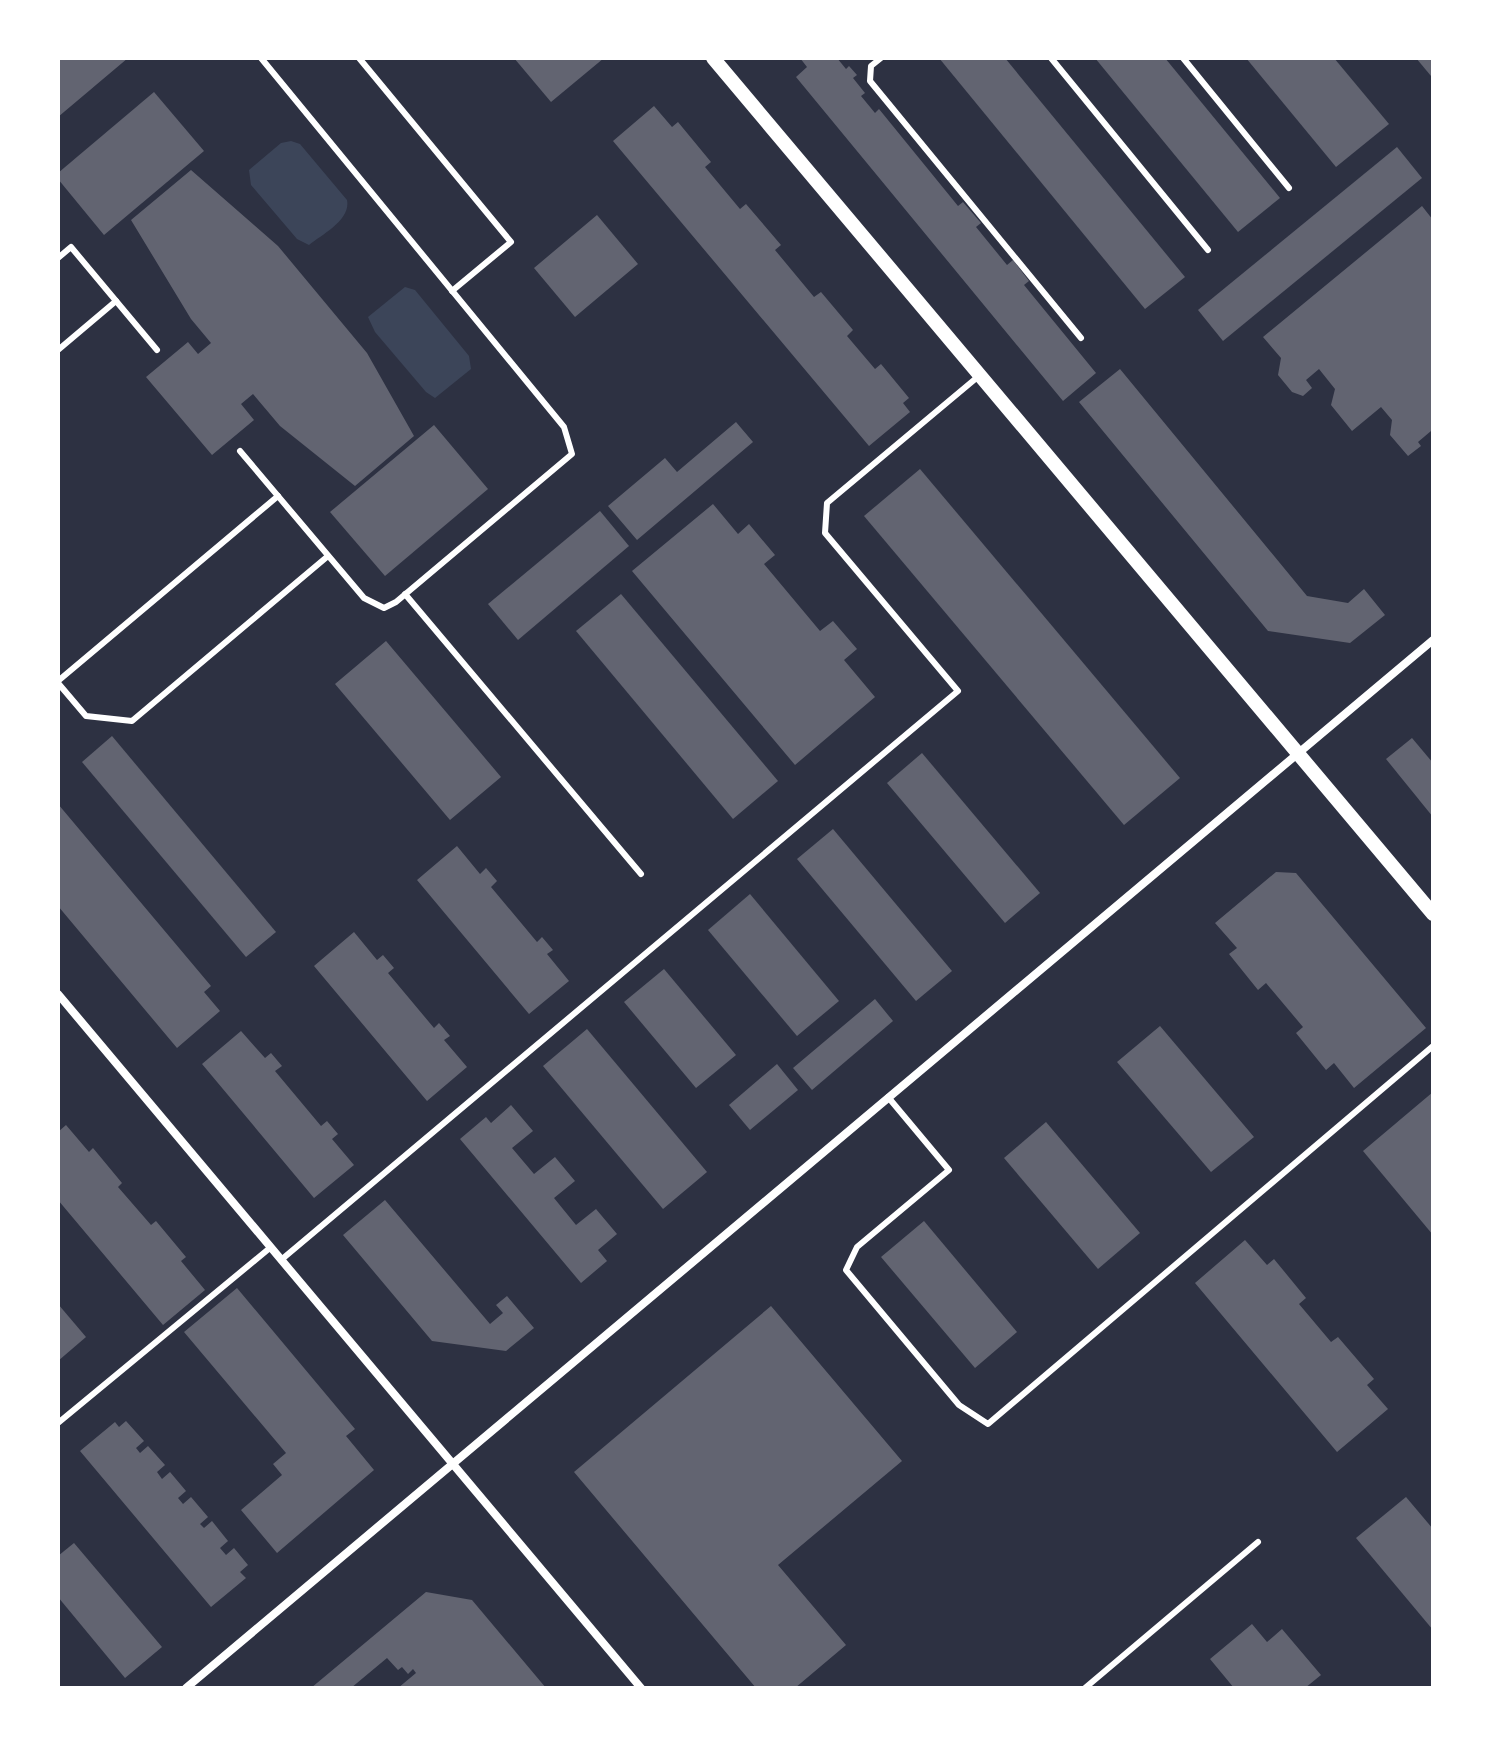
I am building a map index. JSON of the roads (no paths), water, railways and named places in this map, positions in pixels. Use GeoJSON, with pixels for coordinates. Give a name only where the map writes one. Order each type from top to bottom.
{"type":"FeatureCollection","features":[{"type":"Feature","properties":{"kind":"street"},"geometry":{"type":"LineString","coordinates":[[713,58],[1433,914]]}},
{"type":"Feature","properties":{"kind":"street"},"geometry":{"type":"LineString","coordinates":[[186,1688],[1433,640]]}},
{"type":"Feature","properties":{"kind":"street"},"geometry":{"type":"LineString","coordinates":[[58,994],[641,1688]]}},
{"type":"Feature","properties":{"kind":"lane"},"geometry":{"type":"LineString","coordinates":[[240,451],[364,598],[384,608],[405,594],[572,454],[564,427],[261,58]]}},
{"type":"Feature","properties":{"kind":"lane"},"geometry":{"type":"LineString","coordinates":[[359,58],[511,242],[452,291]]}},
{"type":"Feature","properties":{"kind":"lane"},"geometry":{"type":"LineString","coordinates":[[881,58],[871,66],[870,81],[1081,338]]}},
{"type":"Feature","properties":{"kind":"lane"},"geometry":{"type":"LineString","coordinates":[[1051,58],[1208,250]]}},
{"type":"Feature","properties":{"kind":"lane"},"geometry":{"type":"LineString","coordinates":[[1183,58],[1289,188]]}},
{"type":"Feature","properties":{"kind":"lane"},"geometry":{"type":"LineString","coordinates":[[58,258],[71,247],[157,350]]}},
{"type":"Feature","properties":{"kind":"lane"},"geometry":{"type":"LineString","coordinates":[[58,350],[116,301]]}},
{"type":"Feature","properties":{"kind":"lane"},"geometry":{"type":"LineString","coordinates":[[281,1260],[958,691],[825,533],[827,503],[980,375]]}},
{"type":"Feature","properties":{"kind":"lane"},"geometry":{"type":"LineString","coordinates":[[278,496],[58,682],[86,716],[132,721],[328,556]]}},
{"type":"Feature","properties":{"kind":"lane"},"geometry":{"type":"LineString","coordinates":[[405,594],[641,874]]}},
{"type":"Feature","properties":{"kind":"lane"},"geometry":{"type":"LineString","coordinates":[[888,1097],[949,1170],[857,1247],[846,1270],[959,1405],[988,1424],[1433,1046]]}},
{"type":"Feature","properties":{"kind":"lane"},"geometry":{"type":"LineString","coordinates":[[58,1423],[271,1247]]}},
{"type":"Feature","properties":{"kind":"lane"},"geometry":{"type":"LineString","coordinates":[[1085,1688],[1258,1542]]}}]}
